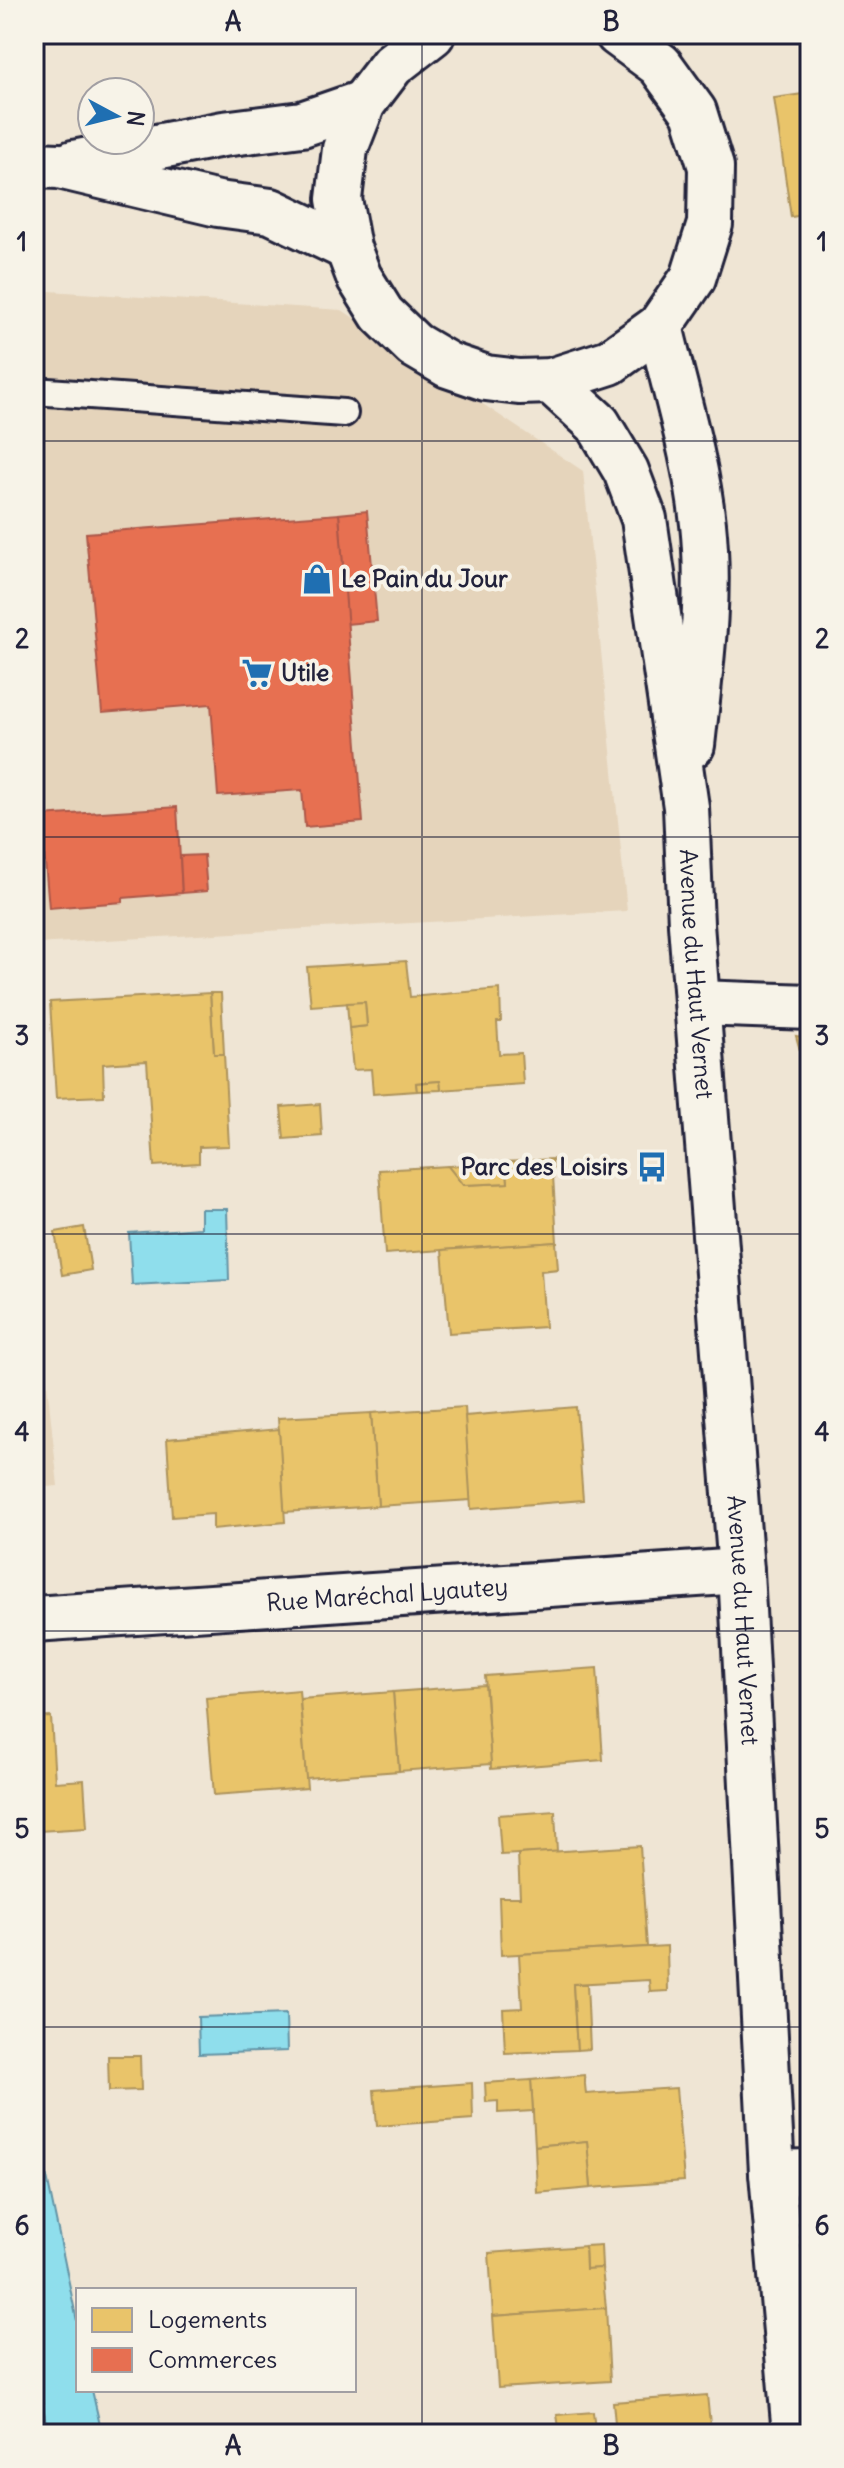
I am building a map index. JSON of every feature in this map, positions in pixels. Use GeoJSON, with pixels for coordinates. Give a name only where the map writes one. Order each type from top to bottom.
{"type":"FeatureCollection","features":[{"type":"Feature","properties":{"kind":"main road"},"geometry":{"type":"LineString","coordinates":[[430,34],[392,65],[363,103],[345,149],[339,199],[348,248],[359,277],[382,314],[414,345],[448,365],[486,378],[519,382],[551,381],[610,362],[660,326],[693,278],[710,224],[711,167],[694,112],[663,50],[618,34]]}},
{"type":"Feature","properties":{"kind":"main road"},"geometry":{"type":"LineString","coordinates":[[46,165],[223,134],[302,124],[363,103]]}},
{"type":"Feature","properties":{"kind":"main road"},"geometry":{"type":"LineString","coordinates":[[46,165],[218,204],[271,211],[348,248]]}},
{"type":"Feature","properties":{"kind":"main road","name":"Avenue du Haut Vernet"},"geometry":{"type":"LineString","coordinates":[[660,326],[697,481],[703,527],[705,622],[686,807]]}},
{"type":"Feature","properties":{"kind":"main road","name":"Avenue du Haut Vernet"},"geometry":{"type":"LineString","coordinates":[[551,381],[598,424],[626,471],[644,519],[686,807],[691,924],[791,2172],[799,2421]]}},
{"type":"Feature","properties":{"kind":"main road"},"geometry":{"type":"LineString","coordinates":[[698,1003],[810,1007]]}},
{"type":"Feature","properties":{"kind":"main road","name":"Rue Maréchal Lyautey"},"geometry":{"type":"LineString","coordinates":[[34,1619],[741,1571]]}},
{"type":"Feature","properties":{"kind":"lane"},"geometry":{"type":"LineString","coordinates":[[34,391],[344,413]]}},
{"type":"Feature","properties":{"kind":"shaded area"},"geometry":{"type":"Polygon","coordinates":[[[34,290],[342,310],[583,471],[627,911],[34,944],[34,290]]]}},
{"type":"Feature","properties":{"kind":"shaded area"},"geometry":{"type":"Polygon","coordinates":[[[34,1261],[58,1486],[34,1488],[34,1261]]]}},
{"type":"Feature","properties":{"kind":"green space"},"geometry":{"type":"Polygon","coordinates":[[[34,2371],[45,2434],[34,2434],[34,2371]]]}},
{"type":"Feature","properties":{"kind":"water"},"geometry":{"type":"Polygon","coordinates":[[[201,1209],[227,1209],[229,1280],[132,1285],[129,1233],[201,1228],[201,1209]]]}},
{"type":"Feature","properties":{"kind":"water"},"geometry":{"type":"Polygon","coordinates":[[[286,2014],[287,2051],[199,2054],[198,2017],[286,2014]]]}},
{"type":"Feature","properties":{"kind":"water"},"geometry":{"type":"Polygon","coordinates":[[[34,2115],[76,2316],[76,2392],[92,2392],[102,2434],[48,2434],[34,2355],[34,2115]]]}},
{"type":"Feature","properties":{"kind":"building: Logements"},"geometry":{"type":"Polygon","coordinates":[[[810,93],[810,214],[791,217],[774,98],[810,93]]]}},
{"type":"Feature","properties":{"kind":"building: Logements"},"geometry":{"type":"Polygon","coordinates":[[[406,961],[410,997],[500,989],[501,1022],[497,1022],[499,1054],[521,1053],[523,1084],[441,1090],[440,1081],[416,1083],[417,1091],[373,1094],[371,1069],[353,1070],[349,1028],[367,1026],[365,1002],[311,1006],[307,967],[406,961]]]}},
{"type":"Feature","properties":{"kind":"building: Logements"},"geometry":{"type":"Polygon","coordinates":[[[210,993],[221,993],[224,1054],[214,1054],[210,993]]]}},
{"type":"Feature","properties":{"kind":"building: Logements"},"geometry":{"type":"Polygon","coordinates":[[[210,993],[214,1054],[224,1054],[229,1146],[199,1147],[199,1163],[154,1166],[147,1061],[103,1064],[104,1096],[56,1098],[50,1002],[210,993]]]}},
{"type":"Feature","properties":{"kind":"building: Logements"},"geometry":{"type":"Polygon","coordinates":[[[365,1002],[367,1026],[349,1028],[347,1003],[365,1002]]]}},
{"type":"Feature","properties":{"kind":"building: Logements"},"geometry":{"type":"Polygon","coordinates":[[[796,1036],[810,1038],[810,1083],[809,1083],[796,1036]]]}},
{"type":"Feature","properties":{"kind":"building: Logements"},"geometry":{"type":"Polygon","coordinates":[[[440,1081],[441,1090],[417,1091],[416,1083],[440,1081]]]}},
{"type":"Feature","properties":{"kind":"building: Logements"},"geometry":{"type":"Polygon","coordinates":[[[320,1104],[322,1136],[284,1139],[281,1107],[320,1104]]]}},
{"type":"Feature","properties":{"kind":"building: Logements"},"geometry":{"type":"Polygon","coordinates":[[[552,1159],[557,1242],[385,1254],[379,1170],[448,1166],[463,1185],[508,1183],[506,1162],[552,1159]]]}},
{"type":"Feature","properties":{"kind":"building: Logements"},"geometry":{"type":"Polygon","coordinates":[[[506,1162],[508,1183],[463,1185],[448,1166],[506,1162]]]}},
{"type":"Feature","properties":{"kind":"building: Logements"},"geometry":{"type":"Polygon","coordinates":[[[84,1227],[91,1270],[62,1275],[55,1232],[84,1227]]]}},
{"type":"Feature","properties":{"kind":"building: Logements"},"geometry":{"type":"Polygon","coordinates":[[[556,1242],[558,1269],[541,1271],[545,1327],[449,1333],[442,1250],[556,1242]]]}},
{"type":"Feature","properties":{"kind":"building: Logements"},"geometry":{"type":"Polygon","coordinates":[[[465,1407],[471,1500],[378,1506],[371,1413],[465,1407]]]}},
{"type":"Feature","properties":{"kind":"building: Logements"},"geometry":{"type":"Polygon","coordinates":[[[576,1407],[583,1500],[471,1509],[465,1416],[576,1407]]]}},
{"type":"Feature","properties":{"kind":"building: Logements"},"geometry":{"type":"Polygon","coordinates":[[[371,1413],[378,1506],[284,1512],[278,1418],[371,1413]]]}},
{"type":"Feature","properties":{"kind":"building: Logements"},"geometry":{"type":"Polygon","coordinates":[[[279,1429],[285,1522],[213,1529],[213,1514],[172,1517],[167,1439],[279,1429]]]}},
{"type":"Feature","properties":{"kind":"building: Logements"},"geometry":{"type":"Polygon","coordinates":[[[597,1668],[603,1760],[491,1769],[485,1676],[597,1668]]]}},
{"type":"Feature","properties":{"kind":"building: Logements"},"geometry":{"type":"Polygon","coordinates":[[[485,1685],[491,1764],[399,1771],[393,1692],[485,1685]]]}},
{"type":"Feature","properties":{"kind":"building: Logements"},"geometry":{"type":"Polygon","coordinates":[[[299,1690],[307,1788],[214,1795],[206,1698],[299,1690]]]}},
{"type":"Feature","properties":{"kind":"building: Logements"},"geometry":{"type":"Polygon","coordinates":[[[393,1692],[399,1771],[306,1778],[300,1699],[393,1692]]]}},
{"type":"Feature","properties":{"kind":"building: Logements"},"geometry":{"type":"Polygon","coordinates":[[[51,1717],[55,1782],[84,1780],[87,1828],[39,1831],[37,1812],[34,1812],[34,1718],[51,1717]]]}},
{"type":"Feature","properties":{"kind":"building: Logements"},"geometry":{"type":"Polygon","coordinates":[[[555,1811],[557,1852],[501,1855],[498,1815],[555,1811]]]}},
{"type":"Feature","properties":{"kind":"building: Logements"},"geometry":{"type":"Polygon","coordinates":[[[640,1846],[647,1947],[501,1955],[499,1897],[520,1897],[518,1854],[640,1846]]]}},
{"type":"Feature","properties":{"kind":"building: Logements"},"geometry":{"type":"Polygon","coordinates":[[[667,1946],[668,1991],[650,1992],[649,1980],[573,1984],[577,2050],[505,2053],[503,2009],[522,2008],[519,1954],[667,1946]]]}},
{"type":"Feature","properties":{"kind":"building: Logements"},"geometry":{"type":"Polygon","coordinates":[[[573,1984],[587,1984],[590,2049],[577,2050],[573,1984]]]}},
{"type":"Feature","properties":{"kind":"building: Logements"},"geometry":{"type":"Polygon","coordinates":[[[108,2056],[140,2056],[141,2090],[109,2091],[108,2056]]]}},
{"type":"Feature","properties":{"kind":"building: Logements"},"geometry":{"type":"Polygon","coordinates":[[[584,2075],[586,2094],[676,2088],[684,2181],[591,2188],[587,2141],[535,2146],[531,2080],[584,2075]]]}},
{"type":"Feature","properties":{"kind":"building: Logements"},"geometry":{"type":"Polygon","coordinates":[[[531,2080],[533,2111],[498,2113],[498,2101],[486,2102],[485,2083],[531,2080]]]}},
{"type":"Feature","properties":{"kind":"building: Logements"},"geometry":{"type":"Polygon","coordinates":[[[472,2083],[473,2119],[377,2126],[374,2090],[472,2083]]]}},
{"type":"Feature","properties":{"kind":"building: Logements"},"geometry":{"type":"Polygon","coordinates":[[[587,2141],[591,2188],[537,2193],[535,2146],[587,2141]]]}},
{"type":"Feature","properties":{"kind":"building: Logements"},"geometry":{"type":"Polygon","coordinates":[[[601,2245],[602,2268],[586,2269],[585,2246],[601,2245]]]}},
{"type":"Feature","properties":{"kind":"building: Logements"},"geometry":{"type":"Polygon","coordinates":[[[585,2246],[586,2269],[602,2268],[606,2308],[493,2316],[489,2253],[585,2246]]]}},
{"type":"Feature","properties":{"kind":"building: Logements"},"geometry":{"type":"Polygon","coordinates":[[[606,2308],[610,2381],[498,2388],[493,2316],[606,2308]]]}},
{"type":"Feature","properties":{"kind":"building: Logements"},"geometry":{"type":"Polygon","coordinates":[[[707,2395],[711,2434],[616,2434],[613,2402],[707,2395]]]}},
{"type":"Feature","properties":{"kind":"building: Logements"},"geometry":{"type":"Polygon","coordinates":[[[593,2412],[595,2430],[560,2434],[557,2415],[593,2412]]]}},
{"type":"Feature","properties":{"kind":"building: Commerces"},"geometry":{"type":"Polygon","coordinates":[[[367,511],[377,621],[347,624],[339,514],[367,511]]]}},
{"type":"Feature","properties":{"kind":"building: Commerces"},"geometry":{"type":"Polygon","coordinates":[[[339,514],[363,822],[305,827],[302,790],[218,796],[211,704],[102,713],[86,533],[339,514]]]}},
{"type":"Feature","properties":{"kind":"building: Commerces"},"geometry":{"type":"Polygon","coordinates":[[[177,807],[182,893],[49,908],[41,816],[177,807]]]}},
{"type":"Feature","properties":{"kind":"building: Commerces"},"geometry":{"type":"Polygon","coordinates":[[[204,855],[207,891],[182,893],[180,856],[204,855]]]}},
{"type":"Feature","properties":{"kind":"place","name":"Le Pain du Jour"},"geometry":{"type":"Point","coordinates":[317,579]}},
{"type":"Feature","properties":{"kind":"place","name":"Utile"},"geometry":{"type":"Point","coordinates":[257,673]}},
{"type":"Feature","properties":{"kind":"place","name":"Parc des Loisirs"},"geometry":{"type":"Point","coordinates":[652,1167]}}]}
